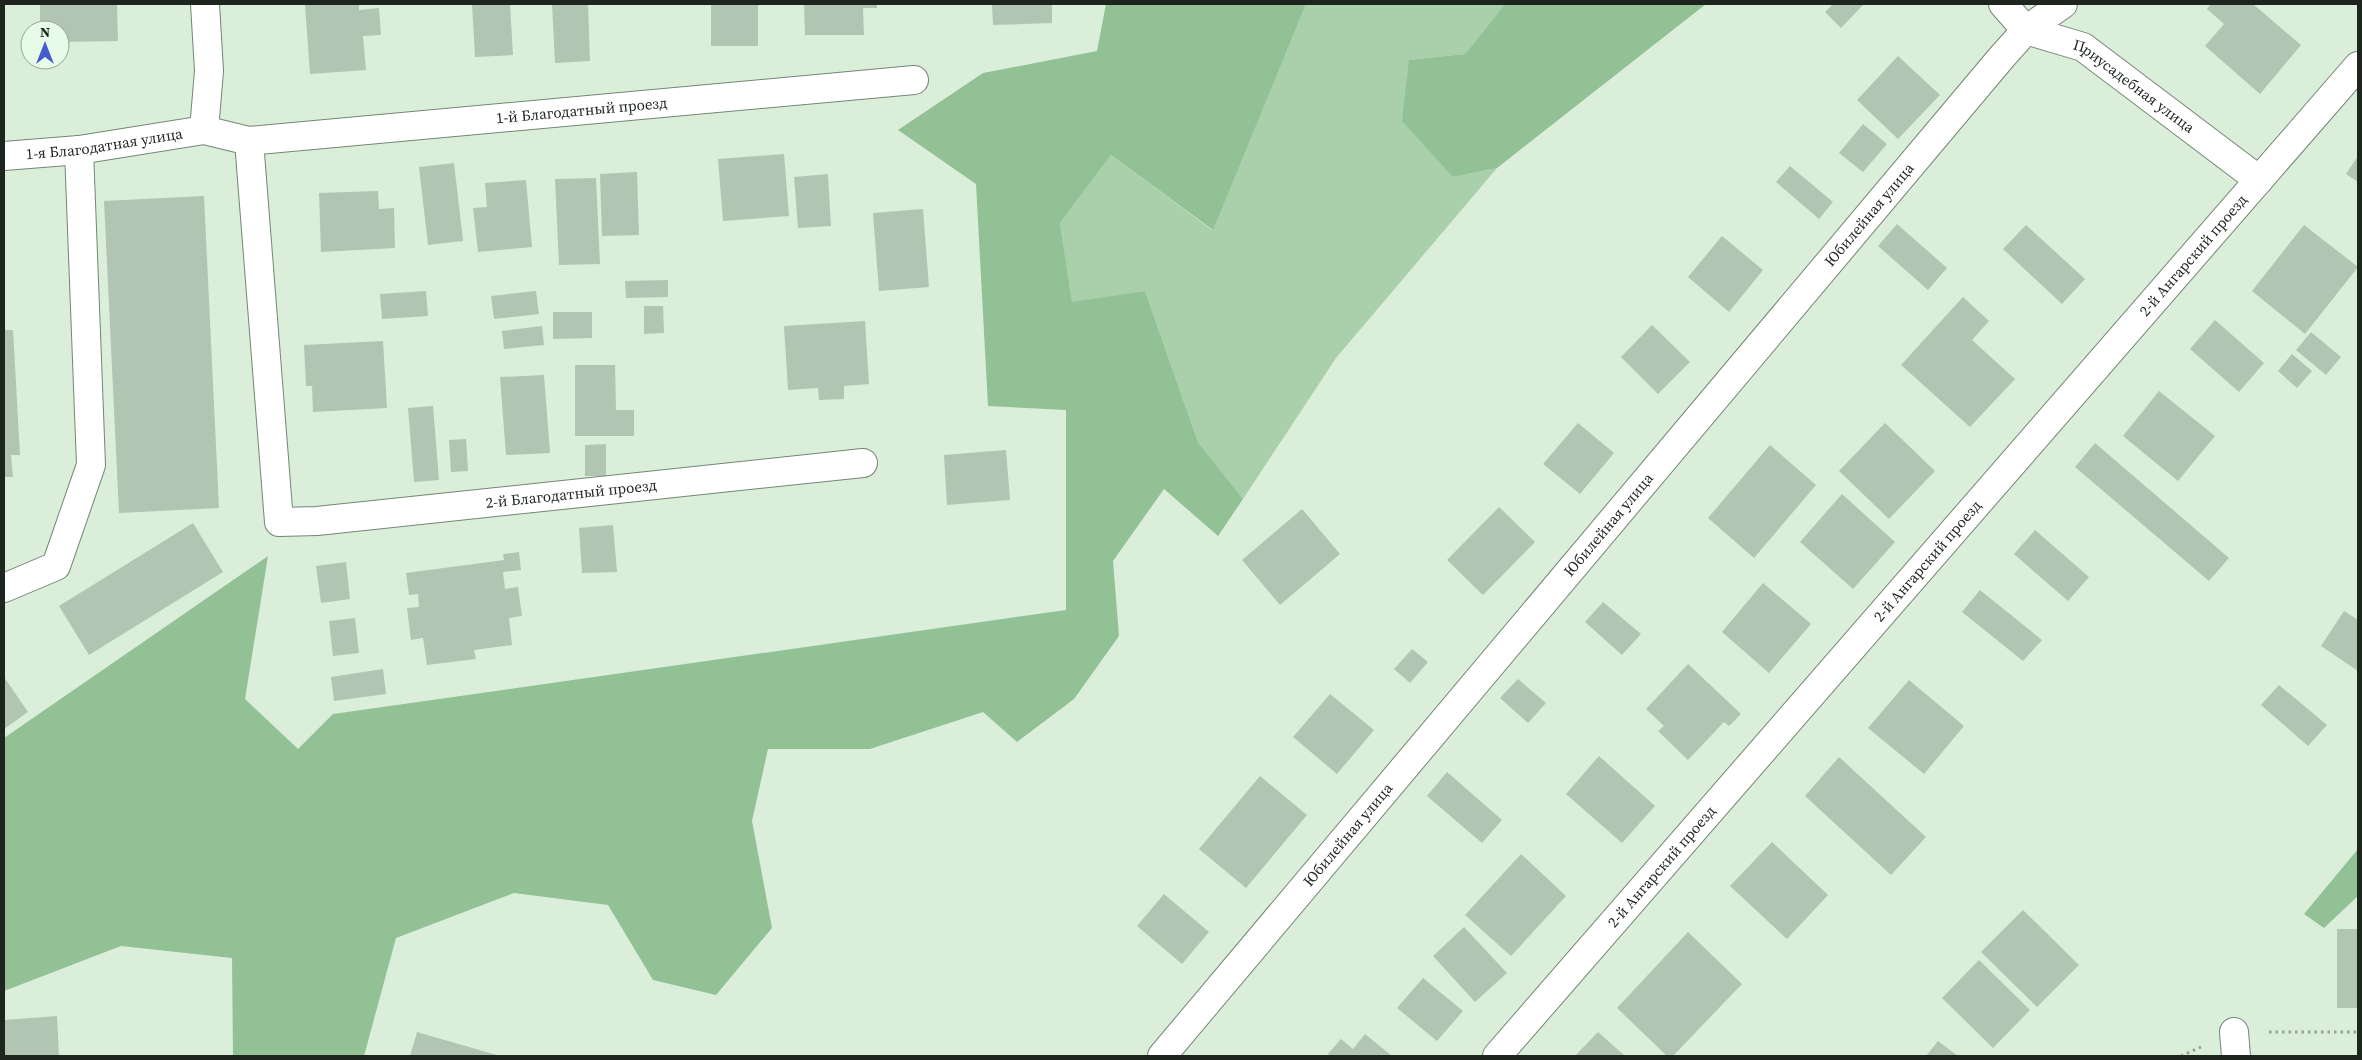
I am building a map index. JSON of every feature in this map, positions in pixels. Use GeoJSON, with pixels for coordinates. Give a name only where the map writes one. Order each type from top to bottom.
{"type":"FeatureCollection","features":[{"type":"Feature","properties":{"kind":"street"},"geometry":{"type":"LineString","coordinates":[[204,130],[209,70],[206,4]]}},
{"type":"Feature","properties":{"kind":"street"},"geometry":{"type":"LineString","coordinates":[[2003,4],[2026,30]]}},
{"type":"Feature","properties":{"kind":"street","name":"Юбилейная улица"},"geometry":{"type":"LineString","coordinates":[[1162,1056],[2026,30],[2063,4]]}},
{"type":"Feature","properties":{"kind":"street","name":"Приусадебная улица"},"geometry":{"type":"LineString","coordinates":[[2026,30],[2083,47],[2259,180]]}},
{"type":"Feature","properties":{"kind":"street","name":"2-й Ангарский проезд"},"geometry":{"type":"LineString","coordinates":[[1497,1056],[2358,66]]}},
{"type":"Feature","properties":{"kind":"street","name":"1-й Благодатный проезд"},"geometry":{"type":"LineString","coordinates":[[204,130],[249,141],[914,80]]}},
{"type":"Feature","properties":{"kind":"street","name":"1-я Благодатная улица"},"geometry":{"type":"LineString","coordinates":[[4,156],[79,150],[204,130]]}},
{"type":"Feature","properties":{"kind":"street","name":"2-й Благодатный проезд"},"geometry":{"type":"LineString","coordinates":[[249,141],[279,522],[317,521],[863,463]]}},
{"type":"Feature","properties":{"kind":"street"},"geometry":{"type":"LineString","coordinates":[[4,588],[56,566],[91,465],[79,150]]}},
{"type":"Feature","properties":{"kind":"green space"},"geometry":{"type":"Polygon","coordinates":[[[1106,4],[1306,4],[1213,230],[1111,155],[1060,223],[1072,302],[1145,291],[1198,442],[1243,499],[1218,536],[1164,489],[1113,561],[1119,636],[1074,699],[1017,742],[983,712],[870,749],[768,749],[752,821],[772,928],[716,995],[653,980],[608,905],[514,893],[396,938],[364,1056],[233,1056],[232,958],[121,946],[4,991],[4,738],[268,556],[245,699],[298,749],[333,714],[1066,610],[1066,410],[988,406],[976,184],[898,130],[983,73],[1097,51],[1106,4]]]}},
{"type":"Feature","properties":{"kind":"green space"},"geometry":{"type":"Polygon","coordinates":[[[1306,4],[1505,4],[1465,54],[1409,60],[1453,177],[1497,168],[1336,358],[1243,499],[1198,442],[1145,291],[1072,303],[1060,223],[1111,155],[1212,230],[1306,4]]]}},
{"type":"Feature","properties":{"kind":"green space"},"geometry":{"type":"Polygon","coordinates":[[[1505,4],[1706,4],[1497,168],[1453,177],[1402,121],[1409,60],[1465,54],[1505,4]]]}},
{"type":"Feature","properties":{"kind":"green space"},"geometry":{"type":"Polygon","coordinates":[[[2358,849],[2358,896],[2324,928],[2304,914],[2358,849]]]}},
{"type":"Feature","properties":{"kind":"building"},"geometry":{"type":"Polygon","coordinates":[[[40,4],[117,4],[118,41],[70,42],[70,20],[40,20],[40,4]]]}},
{"type":"Feature","properties":{"kind":"building"},"geometry":{"type":"Polygon","coordinates":[[[305,4],[359,4],[359,10],[379,8],[381,35],[363,36],[366,70],[310,74],[305,4]]]}},
{"type":"Feature","properties":{"kind":"building"},"geometry":{"type":"Polygon","coordinates":[[[472,4],[510,4],[513,55],[475,57],[472,4]]]}},
{"type":"Feature","properties":{"kind":"building"},"geometry":{"type":"Polygon","coordinates":[[[552,4],[588,4],[590,61],[555,63],[552,4]]]}},
{"type":"Feature","properties":{"kind":"building"},"geometry":{"type":"Polygon","coordinates":[[[711,4],[758,4],[758,46],[711,46],[711,4]]]}},
{"type":"Feature","properties":{"kind":"building"},"geometry":{"type":"Polygon","coordinates":[[[804,4],[877,4],[877,8],[863,8],[864,35],[805,35],[804,4]]]}},
{"type":"Feature","properties":{"kind":"building"},"geometry":{"type":"Polygon","coordinates":[[[992,4],[1052,4],[1052,23],[993,25],[992,4]]]}},
{"type":"Feature","properties":{"kind":"building"},"geometry":{"type":"Polygon","coordinates":[[[1833,4],[1864,4],[1841,28],[1825,12],[1833,4]]]}},
{"type":"Feature","properties":{"kind":"building"},"geometry":{"type":"Polygon","coordinates":[[[2211,4],[2253,4],[2301,45],[2260,94],[2205,46],[2224,24],[2207,9],[2211,4]]]}},
{"type":"Feature","properties":{"kind":"building"},"geometry":{"type":"Polygon","coordinates":[[[1898,56],[1940,95],[1898,139],[1857,100],[1898,56]]]}},
{"type":"Feature","properties":{"kind":"building"},"geometry":{"type":"Polygon","coordinates":[[[1863,124],[1887,144],[1863,172],[1839,153],[1863,124]]]}},
{"type":"Feature","properties":{"kind":"building"},"geometry":{"type":"Polygon","coordinates":[[[784,154],[789,216],[723,221],[718,159],[784,154]]]}},
{"type":"Feature","properties":{"kind":"building"},"geometry":{"type":"Polygon","coordinates":[[[2358,156],[2358,182],[2346,174],[2358,156]]]}},
{"type":"Feature","properties":{"kind":"building"},"geometry":{"type":"Polygon","coordinates":[[[454,163],[463,241],[428,245],[419,167],[454,163]]]}},
{"type":"Feature","properties":{"kind":"building"},"geometry":{"type":"Polygon","coordinates":[[[1790,166],[1833,202],[1819,219],[1776,182],[1790,166]]]}},
{"type":"Feature","properties":{"kind":"building"},"geometry":{"type":"Polygon","coordinates":[[[637,172],[639,235],[602,236],[600,174],[637,172]]]}},
{"type":"Feature","properties":{"kind":"building"},"geometry":{"type":"Polygon","coordinates":[[[828,174],[831,226],[798,228],[794,177],[828,174]]]}},
{"type":"Feature","properties":{"kind":"building"},"geometry":{"type":"Polygon","coordinates":[[[596,178],[600,264],[559,265],[555,179],[596,178]]]}},
{"type":"Feature","properties":{"kind":"building"},"geometry":{"type":"Polygon","coordinates":[[[526,180],[532,247],[478,252],[473,208],[487,207],[485,183],[526,180]]]}},
{"type":"Feature","properties":{"kind":"building"},"geometry":{"type":"Polygon","coordinates":[[[378,191],[379,209],[394,208],[395,248],[321,252],[319,193],[378,191]]]}},
{"type":"Feature","properties":{"kind":"building"},"geometry":{"type":"Polygon","coordinates":[[[204,196],[219,508],[119,513],[104,201],[204,196]]]}},
{"type":"Feature","properties":{"kind":"building"},"geometry":{"type":"Polygon","coordinates":[[[923,209],[929,287],[879,291],[873,213],[923,209]]]}},
{"type":"Feature","properties":{"kind":"building"},"geometry":{"type":"Polygon","coordinates":[[[1897,224],[1947,268],[1928,290],[1878,246],[1897,224]]]}},
{"type":"Feature","properties":{"kind":"building"},"geometry":{"type":"Polygon","coordinates":[[[2026,225],[2085,279],[2062,304],[2003,249],[2026,225]]]}},
{"type":"Feature","properties":{"kind":"building"},"geometry":{"type":"Polygon","coordinates":[[[2304,225],[2358,267],[2305,334],[2252,291],[2304,225]]]}},
{"type":"Feature","properties":{"kind":"building"},"geometry":{"type":"Polygon","coordinates":[[[1722,236],[1763,270],[1729,312],[1688,277],[1722,236]]]}},
{"type":"Feature","properties":{"kind":"building"},"geometry":{"type":"Polygon","coordinates":[[[668,280],[668,297],[626,298],[625,281],[668,280]]]}},
{"type":"Feature","properties":{"kind":"building"},"geometry":{"type":"Polygon","coordinates":[[[426,291],[428,316],[382,319],[380,294],[426,291]]]}},
{"type":"Feature","properties":{"kind":"building"},"geometry":{"type":"Polygon","coordinates":[[[536,291],[539,314],[494,319],[491,296],[536,291]]]}},
{"type":"Feature","properties":{"kind":"building"},"geometry":{"type":"Polygon","coordinates":[[[1963,297],[1989,321],[1972,340],[2015,379],[1970,427],[1901,365],[1963,297]]]}},
{"type":"Feature","properties":{"kind":"building"},"geometry":{"type":"Polygon","coordinates":[[[644,306],[663,306],[664,333],[644,334],[644,306]]]}},
{"type":"Feature","properties":{"kind":"building"},"geometry":{"type":"Polygon","coordinates":[[[553,312],[592,312],[592,338],[553,339],[553,312]]]}},
{"type":"Feature","properties":{"kind":"building"},"geometry":{"type":"Polygon","coordinates":[[[2215,320],[2264,363],[2239,392],[2190,349],[2215,320]]]}},
{"type":"Feature","properties":{"kind":"building"},"geometry":{"type":"Polygon","coordinates":[[[865,321],[869,384],[844,386],[844,399],[819,400],[818,388],[788,390],[784,326],[865,321]]]}},
{"type":"Feature","properties":{"kind":"building"},"geometry":{"type":"Polygon","coordinates":[[[1652,325],[1690,362],[1658,394],[1621,357],[1652,325]]]}},
{"type":"Feature","properties":{"kind":"building"},"geometry":{"type":"Polygon","coordinates":[[[542,326],[544,345],[504,349],[502,331],[542,326]]]}},
{"type":"Feature","properties":{"kind":"building"},"geometry":{"type":"Polygon","coordinates":[[[4,330],[13,330],[20,455],[11,455],[13,477],[4,477],[4,330]]]}},
{"type":"Feature","properties":{"kind":"building"},"geometry":{"type":"Polygon","coordinates":[[[2311,332],[2341,357],[2326,375],[2296,350],[2311,332]]]}},
{"type":"Feature","properties":{"kind":"building"},"geometry":{"type":"Polygon","coordinates":[[[383,341],[387,408],[313,412],[312,386],[306,386],[304,345],[383,341]]]}},
{"type":"Feature","properties":{"kind":"building"},"geometry":{"type":"Polygon","coordinates":[[[2292,354],[2312,371],[2297,388],[2278,371],[2292,354]]]}},
{"type":"Feature","properties":{"kind":"building"},"geometry":{"type":"Polygon","coordinates":[[[575,365],[615,365],[616,410],[634,410],[634,436],[575,436],[575,365]]]}},
{"type":"Feature","properties":{"kind":"building"},"geometry":{"type":"Polygon","coordinates":[[[544,375],[550,453],[506,455],[500,377],[544,375]]]}},
{"type":"Feature","properties":{"kind":"building"},"geometry":{"type":"Polygon","coordinates":[[[2159,391],[2215,436],[2178,481],[2123,436],[2159,391]]]}},
{"type":"Feature","properties":{"kind":"building"},"geometry":{"type":"Polygon","coordinates":[[[433,406],[439,480],[414,482],[408,408],[433,406]]]}},
{"type":"Feature","properties":{"kind":"building"},"geometry":{"type":"Polygon","coordinates":[[[1578,423],[1614,453],[1580,494],[1543,464],[1578,423]]]}},
{"type":"Feature","properties":{"kind":"building"},"geometry":{"type":"Polygon","coordinates":[[[1885,423],[1935,471],[1889,519],[1839,471],[1885,423]]]}},
{"type":"Feature","properties":{"kind":"building"},"geometry":{"type":"Polygon","coordinates":[[[466,439],[468,471],[451,472],[449,440],[466,439]]]}},
{"type":"Feature","properties":{"kind":"building"},"geometry":{"type":"Polygon","coordinates":[[[2095,443],[2229,558],[2209,581],[2075,467],[2095,443]]]}},
{"type":"Feature","properties":{"kind":"building"},"geometry":{"type":"Polygon","coordinates":[[[606,444],[606,476],[585,476],[585,445],[606,444]]]}},
{"type":"Feature","properties":{"kind":"building"},"geometry":{"type":"Polygon","coordinates":[[[1770,445],[1816,485],[1754,558],[1708,518],[1770,445]]]}},
{"type":"Feature","properties":{"kind":"building"},"geometry":{"type":"Polygon","coordinates":[[[1006,450],[1010,500],[947,505],[944,455],[1006,450]]]}},
{"type":"Feature","properties":{"kind":"building"},"geometry":{"type":"Polygon","coordinates":[[[1842,494],[1895,542],[1853,589],[1800,542],[1842,494]]]}},
{"type":"Feature","properties":{"kind":"building"},"geometry":{"type":"Polygon","coordinates":[[[1499,507],[1535,542],[1483,595],[1447,560],[1499,507]]]}},
{"type":"Feature","properties":{"kind":"building"},"geometry":{"type":"Polygon","coordinates":[[[1302,509],[1340,554],[1280,605],[1242,560],[1302,509]]]}},
{"type":"Feature","properties":{"kind":"building"},"geometry":{"type":"Polygon","coordinates":[[[193,523],[223,572],[89,655],[59,606],[193,523]]]}},
{"type":"Feature","properties":{"kind":"building"},"geometry":{"type":"Polygon","coordinates":[[[613,525],[617,572],[582,573],[579,528],[613,525]]]}},
{"type":"Feature","properties":{"kind":"building"},"geometry":{"type":"Polygon","coordinates":[[[2035,530],[2089,577],[2068,601],[2014,554],[2035,530]]]}},
{"type":"Feature","properties":{"kind":"building"},"geometry":{"type":"Polygon","coordinates":[[[519,552],[521,570],[503,572],[505,589],[518,587],[522,616],[509,618],[512,645],[474,650],[476,659],[427,665],[423,638],[411,640],[407,608],[419,607],[418,594],[409,595],[406,573],[504,560],[503,554],[519,552]]]}},
{"type":"Feature","properties":{"kind":"building"},"geometry":{"type":"Polygon","coordinates":[[[346,562],[350,599],[321,603],[316,566],[346,562]]]}},
{"type":"Feature","properties":{"kind":"building"},"geometry":{"type":"Polygon","coordinates":[[[1763,583],[1811,624],[1769,673],[1722,632],[1763,583]]]}},
{"type":"Feature","properties":{"kind":"building"},"geometry":{"type":"Polygon","coordinates":[[[1980,590],[2042,640],[2023,661],[1962,612],[1980,590]]]}},
{"type":"Feature","properties":{"kind":"building"},"geometry":{"type":"Polygon","coordinates":[[[1603,602],[1641,634],[1622,655],[1585,622],[1603,602]]]}},
{"type":"Feature","properties":{"kind":"building"},"geometry":{"type":"Polygon","coordinates":[[[2344,611],[2358,620],[2358,671],[2321,646],[2344,611]]]}},
{"type":"Feature","properties":{"kind":"building"},"geometry":{"type":"Polygon","coordinates":[[[355,618],[359,653],[333,656],[329,621],[355,618]]]}},
{"type":"Feature","properties":{"kind":"building"},"geometry":{"type":"Polygon","coordinates":[[[1412,649],[1428,662],[1410,683],[1394,669],[1412,649]]]}},
{"type":"Feature","properties":{"kind":"building"},"geometry":{"type":"Polygon","coordinates":[[[1688,664],[1741,714],[1729,726],[1724,722],[1688,760],[1658,731],[1664,726],[1646,709],[1688,664]]]}},
{"type":"Feature","properties":{"kind":"building"},"geometry":{"type":"Polygon","coordinates":[[[383,669],[386,694],[334,701],[331,677],[383,669]]]}},
{"type":"Feature","properties":{"kind":"building"},"geometry":{"type":"Polygon","coordinates":[[[4,677],[28,712],[4,729],[4,677]]]}},
{"type":"Feature","properties":{"kind":"building"},"geometry":{"type":"Polygon","coordinates":[[[1518,679],[1546,703],[1528,723],[1500,698],[1518,679]]]}},
{"type":"Feature","properties":{"kind":"building"},"geometry":{"type":"Polygon","coordinates":[[[1909,680],[1964,726],[1924,774],[1868,728],[1909,680]]]}},
{"type":"Feature","properties":{"kind":"building"},"geometry":{"type":"Polygon","coordinates":[[[2279,685],[2327,725],[2308,746],[2261,705],[2279,685]]]}},
{"type":"Feature","properties":{"kind":"building"},"geometry":{"type":"Polygon","coordinates":[[[1330,694],[1374,730],[1337,774],[1293,737],[1330,694]]]}},
{"type":"Feature","properties":{"kind":"building"},"geometry":{"type":"Polygon","coordinates":[[[1599,756],[1655,806],[1622,843],[1566,794],[1599,756]]]}},
{"type":"Feature","properties":{"kind":"building"},"geometry":{"type":"Polygon","coordinates":[[[1839,757],[1926,837],[1891,875],[1805,796],[1839,757]]]}},
{"type":"Feature","properties":{"kind":"building"},"geometry":{"type":"Polygon","coordinates":[[[1447,772],[1502,820],[1482,843],[1427,796],[1447,772]]]}},
{"type":"Feature","properties":{"kind":"building"},"geometry":{"type":"Polygon","coordinates":[[[1260,776],[1307,815],[1246,888],[1199,849],[1260,776]]]}},
{"type":"Feature","properties":{"kind":"building"},"geometry":{"type":"Polygon","coordinates":[[[1772,842],[1828,895],[1787,939],[1730,886],[1772,842]]]}},
{"type":"Feature","properties":{"kind":"building"},"geometry":{"type":"Polygon","coordinates":[[[1521,854],[1566,896],[1511,956],[1465,915],[1521,854]]]}},
{"type":"Feature","properties":{"kind":"building"},"geometry":{"type":"Polygon","coordinates":[[[1164,894],[1209,932],[1182,964],[1137,926],[1164,894]]]}},
{"type":"Feature","properties":{"kind":"building"},"geometry":{"type":"Polygon","coordinates":[[[2023,910],[2079,965],[2037,1007],[1981,952],[2023,910]]]}},
{"type":"Feature","properties":{"kind":"building"},"geometry":{"type":"Polygon","coordinates":[[[1464,927],[1507,973],[1475,1002],[1433,956],[1464,927]]]}},
{"type":"Feature","properties":{"kind":"building"},"geometry":{"type":"Polygon","coordinates":[[[2337,929],[2358,929],[2358,1008],[2337,1008],[2337,929]]]}},
{"type":"Feature","properties":{"kind":"building"},"geometry":{"type":"Polygon","coordinates":[[[1688,932],[1742,984],[1673,1056],[1667,1056],[1617,1008],[1688,932]]]}},
{"type":"Feature","properties":{"kind":"building"},"geometry":{"type":"Polygon","coordinates":[[[1979,960],[2030,1010],[1993,1048],[1942,998],[1979,960]]]}},
{"type":"Feature","properties":{"kind":"building"},"geometry":{"type":"Polygon","coordinates":[[[1423,978],[1463,1011],[1437,1041],[1397,1008],[1423,978]]]}},
{"type":"Feature","properties":{"kind":"building"},"geometry":{"type":"Polygon","coordinates":[[[57,1016],[59,1056],[4,1056],[4,1020],[57,1016]]]}},
{"type":"Feature","properties":{"kind":"building"},"geometry":{"type":"Polygon","coordinates":[[[417,1032],[500,1056],[410,1056],[417,1032]]]}},
{"type":"Feature","properties":{"kind":"building"},"geometry":{"type":"Polygon","coordinates":[[[1598,1032],[1625,1056],[1575,1056],[1598,1032]]]}},
{"type":"Feature","properties":{"kind":"building"},"geometry":{"type":"Polygon","coordinates":[[[1365,1034],[1392,1056],[1331,1056],[1328,1054],[1341,1039],[1353,1049],[1365,1034]]]}},
{"type":"Feature","properties":{"kind":"building"},"geometry":{"type":"Polygon","coordinates":[[[1938,1041],[1958,1056],[1926,1056],[1938,1041]]]}}]}
